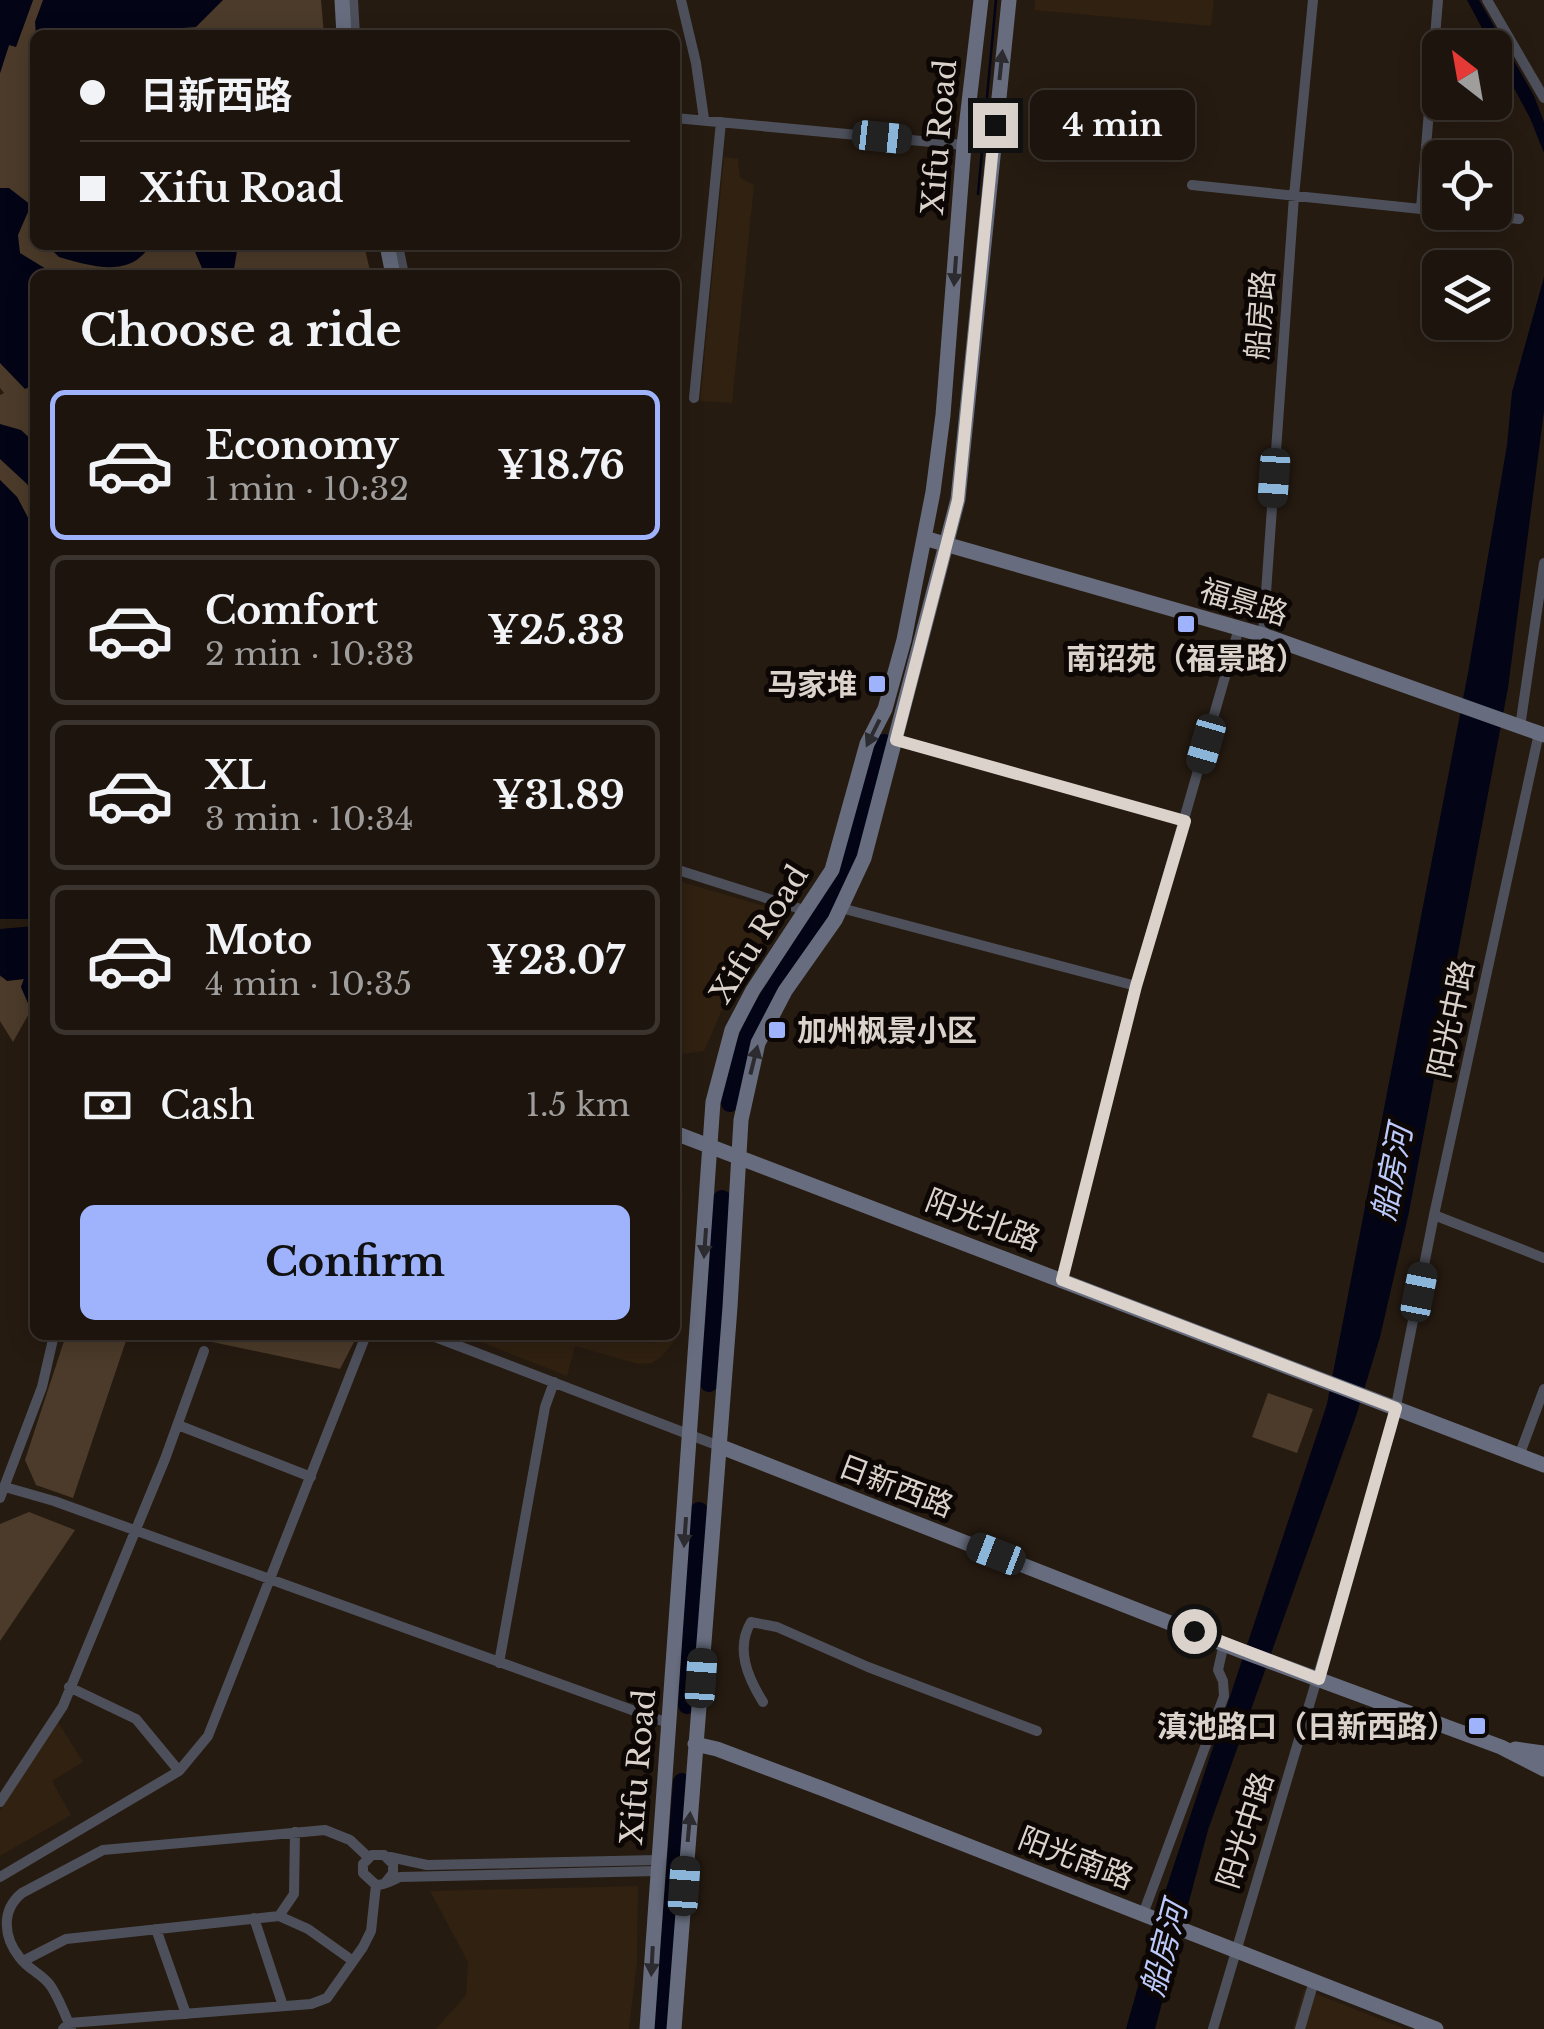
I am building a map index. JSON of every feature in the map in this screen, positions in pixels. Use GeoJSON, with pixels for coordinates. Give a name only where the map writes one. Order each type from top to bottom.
{"type":"FeatureCollection","features":[{"type":"Feature","properties":{"kind":"main road"},"geometry":{"type":"LineString","coordinates":[[342,0],[344,30]]}},
{"type":"Feature","properties":{"kind":"main road","name":"Xifu Road"},"geometry":{"type":"LineString","coordinates":[[647,2029],[713,1102],[732,1030],[753,990],[808,912],[832,870],[867,744],[885,709],[924,538],[943,415],[964,145],[981,0]]}},
{"type":"Feature","properties":{"kind":"main road","name":"Xifu Road"},"geometry":{"type":"LineString","coordinates":[[674,2029],[738,1156],[747,1085],[758,1043],[785,991],[841,908],[864,858],[948,544],[966,434],[1008,0]]}},
{"type":"Feature","properties":{"kind":"main road","name":"福景路"},"geometry":{"type":"LineString","coordinates":[[924,538],[1262,634],[1541,734]]}},
{"type":"Feature","properties":{"kind":"main road","name":"阳光北路"},"geometry":{"type":"LineString","coordinates":[[680,1135],[1544,1466]]}},
{"type":"Feature","properties":{"kind":"main road","name":"日新西路"},"geometry":{"type":"LineString","coordinates":[[719,1446],[1501,1747],[1544,1769]]}},
{"type":"Feature","properties":{"kind":"main road","name":"阳光南路"},"geometry":{"type":"LineString","coordinates":[[695,1744],[718,1749],[1436,2029]]}},
{"type":"Feature","properties":{"kind":"main road","name":"日新西路"},"geometry":{"type":"LineString","coordinates":[[1501,1747],[1544,1753]]}},
{"type":"Feature","properties":{"kind":"street"},"geometry":{"type":"LineString","coordinates":[[353,0],[355,30]]}},
{"type":"Feature","properties":{"kind":"street"},"geometry":{"type":"LineString","coordinates":[[680,0],[699,77],[704,119]]}},
{"type":"Feature","properties":{"kind":"street","name":"船房路"},"geometry":{"type":"LineString","coordinates":[[1262,634],[1312,0]]}},
{"type":"Feature","properties":{"kind":"street"},"geometry":{"type":"LineString","coordinates":[[1192,185],[1421,209],[1438,0]]}},
{"type":"Feature","properties":{"kind":"street"},"geometry":{"type":"LineString","coordinates":[[1488,0],[1544,98]]}},
{"type":"Feature","properties":{"kind":"street"},"geometry":{"type":"LineString","coordinates":[[680,118],[964,145]]}},
{"type":"Feature","properties":{"kind":"street"},"geometry":{"type":"LineString","coordinates":[[694,398],[720,122]]}},
{"type":"Feature","properties":{"kind":"street"},"geometry":{"type":"LineString","coordinates":[[1512,218],[1519,219]]}},
{"type":"Feature","properties":{"kind":"street"},"geometry":{"type":"LineString","coordinates":[[1512,724],[1539,635],[1544,564]]}},
{"type":"Feature","properties":{"kind":"street"},"geometry":{"type":"LineString","coordinates":[[1062,1280],[1136,986],[1239,628]]}},
{"type":"Feature","properties":{"kind":"street","name":"阳光中路"},"geometry":{"type":"LineString","coordinates":[[1213,2029],[1396,1408],[1434,1216],[1541,734]]}},
{"type":"Feature","properties":{"kind":"street"},"geometry":{"type":"LineString","coordinates":[[896,740],[1185,821]]}},
{"type":"Feature","properties":{"kind":"street"},"geometry":{"type":"LineString","coordinates":[[680,871],[808,912]]}},
{"type":"Feature","properties":{"kind":"street"},"geometry":{"type":"LineString","coordinates":[[841,908],[1136,986]]}},
{"type":"Feature","properties":{"kind":"street"},"geometry":{"type":"LineString","coordinates":[[1434,1216],[1544,1258]]}},
{"type":"Feature","properties":{"kind":"street"},"geometry":{"type":"LineString","coordinates":[[53,1340],[42,1387],[3,1492],[135,1532],[668,1723]]}},
{"type":"Feature","properties":{"kind":"street"},"geometry":{"type":"LineString","coordinates":[[0,1877],[178,1771],[208,1736],[364,1340]]}},
{"type":"Feature","properties":{"kind":"street"},"geometry":{"type":"LineString","coordinates":[[443,1340],[719,1446]]}},
{"type":"Feature","properties":{"kind":"street"},"geometry":{"type":"LineString","coordinates":[[0,1802],[63,1706],[178,1425],[204,1351]]}},
{"type":"Feature","properties":{"kind":"street"},"geometry":{"type":"LineString","coordinates":[[498,1663],[545,1407],[554,1382]]}},
{"type":"Feature","properties":{"kind":"street"},"geometry":{"type":"LineString","coordinates":[[1519,1456],[1544,1389]]}},
{"type":"Feature","properties":{"kind":"street"},"geometry":{"type":"LineString","coordinates":[[178,1425],[311,1477]]}},
{"type":"Feature","properties":{"kind":"street"},"geometry":{"type":"LineString","coordinates":[[763,1702],[744,1662],[746,1629],[751,1622],[777,1627],[868,1667],[1037,1731]]}},
{"type":"Feature","properties":{"kind":"street"},"geometry":{"type":"LineString","coordinates":[[1146,1915],[1224,1696],[1224,1681],[1218,1670],[1232,1646]]}},
{"type":"Feature","properties":{"kind":"street"},"geometry":{"type":"LineString","coordinates":[[70,1688],[136,1720],[178,1771]]}},
{"type":"Feature","properties":{"kind":"street"},"geometry":{"type":"LineString","coordinates":[[384,1855],[394,1868],[381,1884],[370,1931],[327,1998],[311,2004],[68,2027],[50,1986],[23,1961],[7,1928],[12,1902],[103,1850],[295,1832],[338,1834],[368,1857],[384,1855],[427,1865],[657,1866]]}},
{"type":"Feature","properties":{"kind":"street"},"geometry":{"type":"LineString","coordinates":[[280,1916],[294,1894],[295,1832]]}},
{"type":"Feature","properties":{"kind":"street"},"geometry":{"type":"LineString","coordinates":[[368,1857],[363,1873],[381,1884]]}},
{"type":"Feature","properties":{"kind":"street"},"geometry":{"type":"LineString","coordinates":[[381,1884],[400,1877],[657,1866]]}},
{"type":"Feature","properties":{"kind":"street"},"geometry":{"type":"LineString","coordinates":[[23,1961],[66,1939],[280,1916],[308,1928],[353,1961]]}},
{"type":"Feature","properties":{"kind":"street"},"geometry":{"type":"LineString","coordinates":[[254,1918],[283,2006]]}},
{"type":"Feature","properties":{"kind":"street"},"geometry":{"type":"LineString","coordinates":[[156,1929],[186,2014]]}},
{"type":"Feature","properties":{"kind":"street"},"geometry":{"type":"LineString","coordinates":[[1300,2029],[1314,1981]]}},
{"type":"Feature","properties":{"kind":"shaded area"},"geometry":{"type":"Polygon","coordinates":[[[33,0],[321,0],[324,30],[30,30],[30,250],[365,250],[370,270],[30,270],[30,522],[17,497],[0,480],[0,395],[4,393],[0,388],[0,73],[9,45],[16,46],[33,0]]]}},
{"type":"Feature","properties":{"kind":"shaded area"},"geometry":{"type":"Polygon","coordinates":[[[1035,0],[1214,0],[1211,26],[1034,10],[1035,0]]]}},
{"type":"Feature","properties":{"kind":"shaded area"},"geometry":{"type":"Polygon","coordinates":[[[724,157],[738,159],[740,178],[754,185],[732,403],[700,401],[724,157]]]}},
{"type":"Feature","properties":{"kind":"shaded area"},"geometry":{"type":"Polygon","coordinates":[[[680,881],[788,913],[721,1012],[704,1051],[680,1054],[680,881]]]}},
{"type":"Feature","properties":{"kind":"shaded area"},"geometry":{"type":"Polygon","coordinates":[[[0,976],[7,980],[24,979],[21,987],[30,1012],[13,1042],[0,1021],[0,976]]]}},
{"type":"Feature","properties":{"kind":"shaded area"},"geometry":{"type":"Polygon","coordinates":[[[680,1184],[683,1191],[680,1254],[680,1184]]]}},
{"type":"Feature","properties":{"kind":"shaded area"},"geometry":{"type":"Polygon","coordinates":[[[64,1340],[126,1340],[73,1498],[36,1485],[25,1460],[64,1340]]]}},
{"type":"Feature","properties":{"kind":"shaded area"},"geometry":{"type":"Polygon","coordinates":[[[203,1340],[353,1340],[340,1369],[203,1340]]]}},
{"type":"Feature","properties":{"kind":"shaded area"},"geometry":{"type":"Polygon","coordinates":[[[476,1340],[675,1340],[652,1363],[638,1364],[575,1346],[567,1376],[476,1340]]]}},
{"type":"Feature","properties":{"kind":"shaded area"},"geometry":{"type":"Polygon","coordinates":[[[1268,1393],[1313,1409],[1297,1453],[1252,1437],[1268,1393]]]}},
{"type":"Feature","properties":{"kind":"shaded area"},"geometry":{"type":"Polygon","coordinates":[[[29,1512],[75,1530],[0,1641],[0,1524],[29,1512]]]}},
{"type":"Feature","properties":{"kind":"shaded area"},"geometry":{"type":"Polygon","coordinates":[[[58,1722],[83,1762],[52,1781],[71,1815],[0,1856],[0,1810],[58,1722]]]}},
{"type":"Feature","properties":{"kind":"shaded area"},"geometry":{"type":"Polygon","coordinates":[[[638,1886],[637,1962],[629,2029],[436,2029],[466,1995],[468,1962],[430,1891],[638,1886]]]}},
{"type":"Feature","properties":{"kind":"shaded area"},"geometry":{"type":"Polygon","coordinates":[[[1304,1989],[1405,2029],[1293,2029],[1304,1989]]]}},
{"type":"Feature","properties":{"kind":"water"},"geometry":{"type":"Polygon","coordinates":[[[0,0],[33,0],[16,47],[9,45],[0,73],[0,0]]]}},
{"type":"Feature","properties":{"kind":"water"},"geometry":{"type":"Polygon","coordinates":[[[43,0],[223,0],[196,27],[183,30],[36,30],[43,0]]]}},
{"type":"Feature","properties":{"kind":"water"},"geometry":{"type":"Polygon","coordinates":[[[1467,0],[1479,0],[1496,30],[1483,30],[1467,0]]]}},
{"type":"Feature","properties":{"kind":"water"},"geometry":{"type":"Polygon","coordinates":[[[1512,58],[1544,122],[1544,153],[1512,84],[1512,58]]]}},
{"type":"Feature","properties":{"kind":"water"},"geometry":{"type":"Polygon","coordinates":[[[0,188],[9,188],[30,204],[18,235],[20,253],[48,270],[30,270],[30,386],[25,389],[0,363],[0,188]]]}},
{"type":"Feature","properties":{"kind":"water"},"geometry":{"type":"Polygon","coordinates":[[[146,250],[132,262],[109,267],[59,257],[53,251],[146,250]]]}},
{"type":"Feature","properties":{"kind":"water"},"geometry":{"type":"Polygon","coordinates":[[[194,250],[237,250],[234,270],[203,270],[194,250]]]}},
{"type":"Feature","properties":{"kind":"water","name":"船房河"},"geometry":{"type":"Polygon","coordinates":[[[1544,277],[1544,411],[1508,688],[1409,1212],[1380,1337],[1356,1416],[1208,1830],[1155,2029],[1126,2029],[1162,1901],[1327,1404],[1468,673],[1507,445],[1512,392],[1544,277]]]}},
{"type":"Feature","properties":{"kind":"water"},"geometry":{"type":"Polygon","coordinates":[[[0,424],[21,430],[30,438],[30,489],[27,484],[0,459],[0,424]]]}},
{"type":"Feature","properties":{"kind":"water"},"geometry":{"type":"Polygon","coordinates":[[[0,480],[17,497],[30,522],[30,919],[0,919],[0,480]]]}},
{"type":"Feature","properties":{"kind":"water"},"geometry":{"type":"Polygon","coordinates":[[[30,926],[30,1007],[21,987],[24,979],[7,981],[0,975],[0,929],[30,926]]]}},
{"type":"Feature","properties":{"kind":"waterway"},"geometry":{"type":"LineString","coordinates":[[978,194],[996,0]]}},
{"type":"Feature","properties":{"kind":"waterway"},"geometry":{"type":"LineString","coordinates":[[730,1103],[739,1059],[756,1017],[844,878],[884,743]]}},
{"type":"Feature","properties":{"kind":"waterway"},"geometry":{"type":"LineString","coordinates":[[709,1383],[722,1199]]}},
{"type":"Feature","properties":{"kind":"waterway"},"geometry":{"type":"LineString","coordinates":[[687,1705],[699,1511]]}},
{"type":"Feature","properties":{"kind":"waterway"},"geometry":{"type":"LineString","coordinates":[[663,2029],[682,1782]]}},
{"type":"Feature","properties":{"kind":"place","name":"南诏苑（福景路）"},"geometry":{"type":"Point","coordinates":[1186,624]}},
{"type":"Feature","properties":{"kind":"place","name":"马家堆"},"geometry":{"type":"Point","coordinates":[877,684]}},
{"type":"Feature","properties":{"kind":"place","name":"加州枫景小区"},"geometry":{"type":"Point","coordinates":[777,1030]}},
{"type":"Feature","properties":{"kind":"place","name":"滇池路口（日新西路）"},"geometry":{"type":"Point","coordinates":[1477,1726]}},
{"type":"Feature","properties":{"kind":"route"},"geometry":{"type":"LineString","coordinates":[[995,125],[958,500],[896,740],[1185,821],[1136,986],[1062,1280],[1396,1408],[1319,1679],[1194,1631]]}}]}
